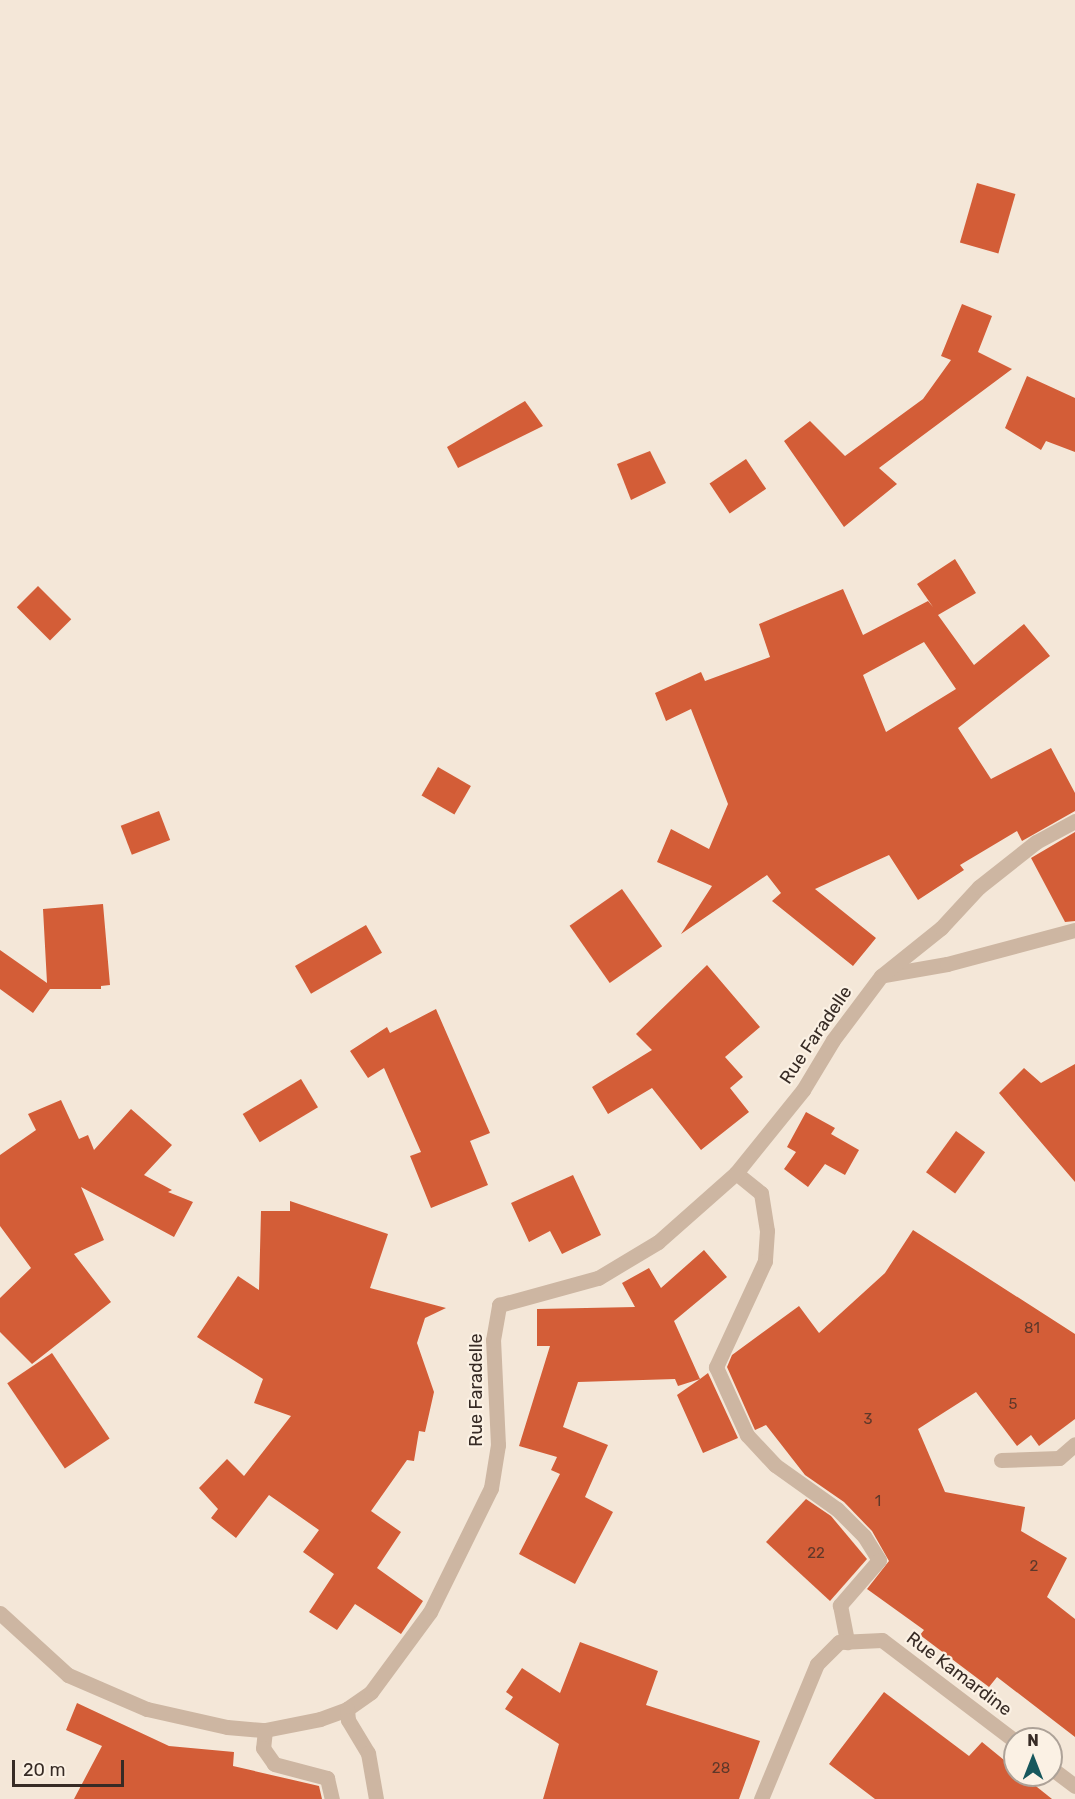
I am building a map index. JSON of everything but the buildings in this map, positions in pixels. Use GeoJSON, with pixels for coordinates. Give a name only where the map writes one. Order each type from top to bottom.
{"type":"FeatureCollection","features":[{"type":"Feature","properties":{"kind":"street","name":"Rue Faradelle"},"geometry":{"type":"LineString","coordinates":[[0,1613],[68,1675],[147,1709],[227,1727],[265,1730],[347,1709],[371,1692],[430,1612],[491,1488],[498,1445],[493,1340],[499,1305],[598,1278],[658,1242],[736,1173],[803,1090],[833,1040],[881,976],[941,928],[979,887],[1036,842],[1075,821]]}},
{"type":"Feature","properties":{"kind":"street"},"geometry":{"type":"LineString","coordinates":[[881,976],[947,964],[1075,930]]}},
{"type":"Feature","properties":{"kind":"street"},"geometry":{"type":"LineString","coordinates":[[736,1173],[761,1193],[767,1231],[765,1261],[716,1367],[747,1435],[775,1465],[837,1509],[864,1536],[879,1560],[840,1605],[847,1642],[840,1642],[817,1664],[761,1799]]}},
{"type":"Feature","properties":{"kind":"street"},"geometry":{"type":"LineString","coordinates":[[1001,1460],[1059,1458],[1075,1444]]}},
{"type":"Feature","properties":{"kind":"street","name":"Rue Kamardine"},"geometry":{"type":"LineString","coordinates":[[847,1642],[882,1640],[1003,1732]]}},
{"type":"Feature","properties":{"kind":"street"},"geometry":{"type":"LineString","coordinates":[[347,1709],[348,1720],[368,1753],[376,1799]]}},
{"type":"Feature","properties":{"kind":"street"},"geometry":{"type":"LineString","coordinates":[[265,1730],[263,1748],[274,1764],[327,1778],[332,1799]]}}]}
